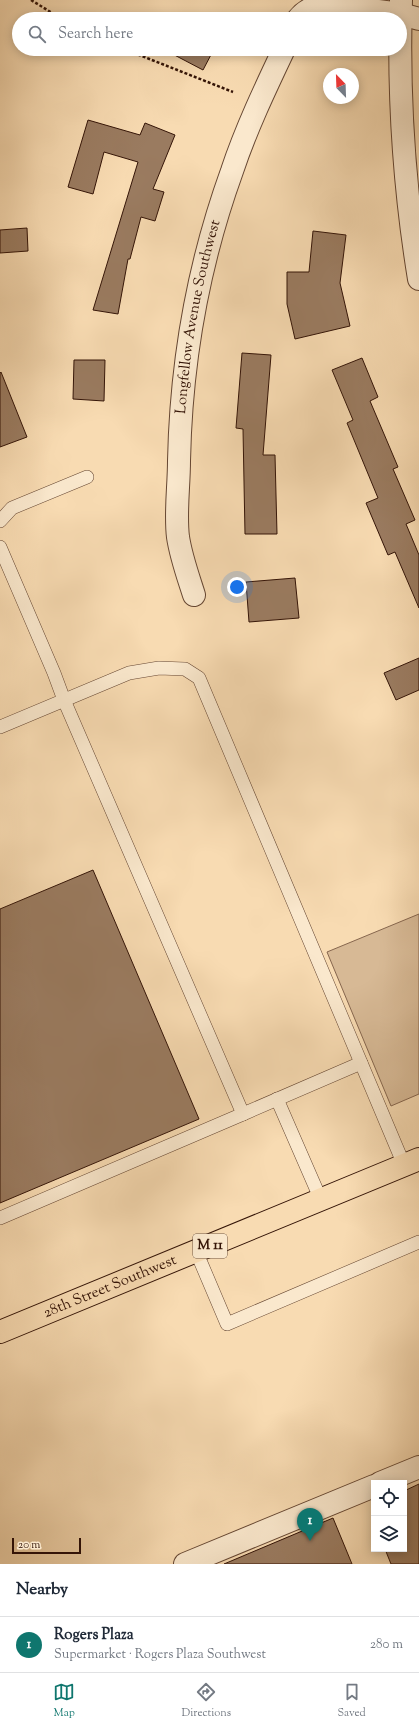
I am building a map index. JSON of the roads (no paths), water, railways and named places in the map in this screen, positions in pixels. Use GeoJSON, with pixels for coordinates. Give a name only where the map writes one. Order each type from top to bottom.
{"type":"FeatureCollection","features":[{"type":"Feature","properties":{"kind":"main road","name":"28th Street Southwest"},"geometry":{"type":"LineString","coordinates":[[0,1332],[411,1162]]}},
{"type":"Feature","properties":{"kind":"street"},"geometry":{"type":"LineString","coordinates":[[305,12],[315,6],[326,4],[407,11]]}},
{"type":"Feature","properties":{"kind":"street","name":"Longfellow Avenue Southwest"},"geometry":{"type":"LineString","coordinates":[[194,595],[178,535],[180,419],[184,369],[201,274],[214,226],[234,164],[259,102],[281,56]]}},
{"type":"Feature","properties":{"kind":"street"},"geometry":{"type":"LineString","coordinates":[[406,56],[404,139],[410,226],[419,279]]}},
{"type":"Feature","properties":{"kind":"street"},"geometry":{"type":"LineString","coordinates":[[387,1480],[419,1467]]}},
{"type":"Feature","properties":{"kind":"street"},"geometry":{"type":"LineString","coordinates":[[185,1564],[371,1487]]}},
{"type":"Feature","properties":{"kind":"lane"},"geometry":{"type":"LineString","coordinates":[[0,521],[12,508],[88,477]]}},
{"type":"Feature","properties":{"kind":"lane"},"geometry":{"type":"LineString","coordinates":[[0,547],[64,700],[243,1114]]}},
{"type":"Feature","properties":{"kind":"lane"},"geometry":{"type":"LineString","coordinates":[[0,727],[129,672],[160,668],[185,669],[199,678],[361,1063],[411,1162]]}},
{"type":"Feature","properties":{"kind":"lane"},"geometry":{"type":"LineString","coordinates":[[0,1218],[361,1063]]}},
{"type":"Feature","properties":{"kind":"lane"},"geometry":{"type":"LineString","coordinates":[[277,1099],[321,1200]]}},
{"type":"Feature","properties":{"kind":"lane"},"geometry":{"type":"LineString","coordinates":[[196,1251],[227,1324],[419,1242]]}},
{"type":"Feature","properties":{"kind":"place","name":"Rogers Plaza"},"geometry":{"type":"Point","coordinates":[310,1541]}}]}
